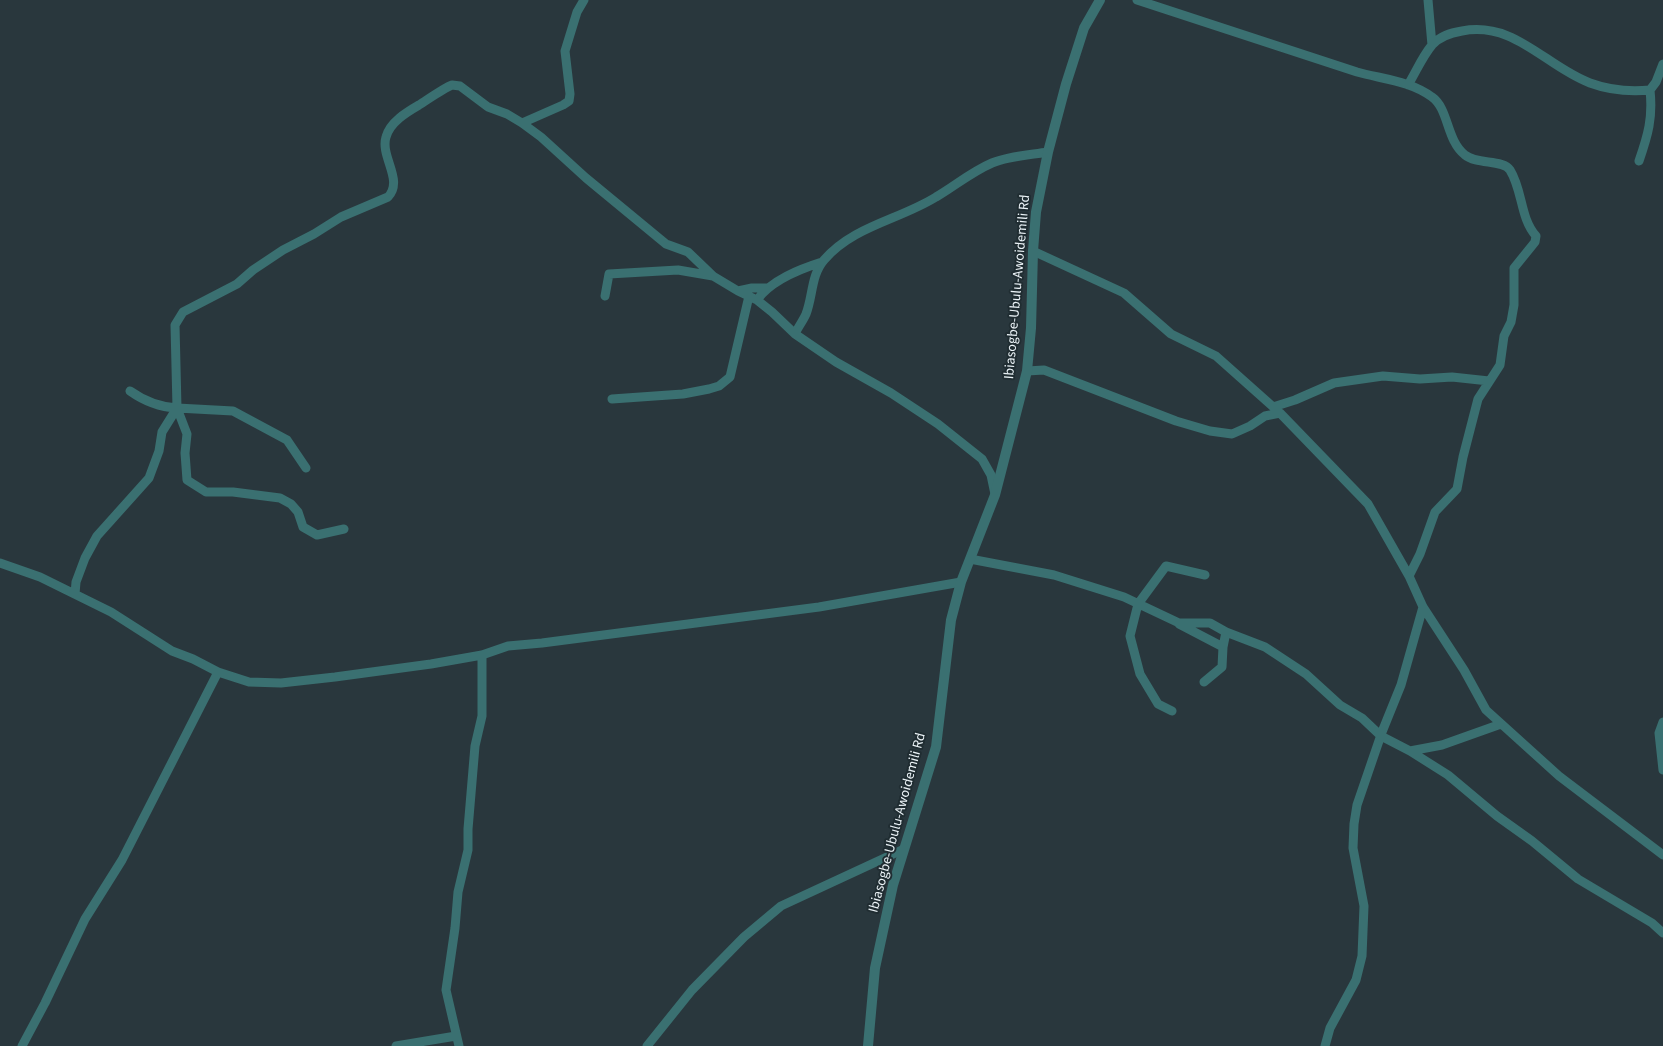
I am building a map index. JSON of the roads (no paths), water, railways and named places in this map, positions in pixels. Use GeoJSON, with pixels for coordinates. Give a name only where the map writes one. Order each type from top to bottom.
{"type":"FeatureCollection","features":[{"type":"Feature","properties":{"kind":"street"},"geometry":{"type":"LineString","coordinates":[[522,123],[563,105],[568,100],[570,94],[565,51],[577,12],[584,0]]}},
{"type":"Feature","properties":{"kind":"street"},"geometry":{"type":"LineString","coordinates":[[1137,0],[1358,72],[1408,85],[1433,97],[1438,102],[1453,141],[1467,157],[1480,162],[1504,164],[1510,169],[1520,195],[1526,220],[1536,236],[1535,242],[1514,268],[1514,305],[1511,322],[1504,336],[1500,365],[1478,399],[1456,489],[1435,512],[1420,554],[1409,576]]}},
{"type":"Feature","properties":{"kind":"street"},"geometry":{"type":"LineString","coordinates":[[1428,0],[1432,45]]}},
{"type":"Feature","properties":{"kind":"street","name":"Ibiasogbe-Ubulu-Awoidemili Rd"},"geometry":{"type":"LineString","coordinates":[[868,1046],[876,968],[893,885],[936,748],[951,620],[961,582],[995,494],[1027,371],[1036,212],[1048,152],[1066,84],[1084,28],[1096,2]]}},
{"type":"Feature","properties":{"kind":"street"},"geometry":{"type":"LineString","coordinates":[[1408,85],[1432,45],[1445,34],[1468,30],[1489,30],[1506,35],[1530,46],[1558,66],[1589,82],[1614,90],[1650,90]]}},
{"type":"Feature","properties":{"kind":"street"},"geometry":{"type":"LineString","coordinates":[[1639,161],[1649,134],[1652,110],[1650,90],[1656,82],[1663,64]]}},
{"type":"Feature","properties":{"kind":"street"},"geometry":{"type":"LineString","coordinates":[[344,528],[317,534],[304,527],[298,512],[291,504],[280,498],[233,492],[206,492],[187,480],[185,453],[187,434],[176,408],[175,325],[180,315],[190,308],[237,284],[253,270],[289,246],[314,234],[341,217],[392,193],[394,184],[385,145],[386,136],[403,114],[448,86],[455,85],[466,90],[488,107],[507,114],[522,123],[541,137],[579,172],[666,244],[688,252],[713,276],[753,298],[772,312],[795,334],[836,362],[883,388],[938,424],[984,463],[989,466],[1003,466]]}},
{"type":"Feature","properties":{"kind":"street"},"geometry":{"type":"LineString","coordinates":[[795,334],[806,314],[815,276],[822,262],[838,245],[866,229],[936,197],[991,163],[1009,157],[1048,152]]}},
{"type":"Feature","properties":{"kind":"street"},"geometry":{"type":"LineString","coordinates":[[1033,251],[1124,293],[1171,334],[1216,356],[1277,410],[1368,504],[1409,576],[1423,607],[1464,670],[1486,710],[1559,776],[1663,855]]}},
{"type":"Feature","properties":{"kind":"street"},"geometry":{"type":"LineString","coordinates":[[612,399],[683,394],[719,386],[730,377],[753,298],[806,267],[822,262]]}},
{"type":"Feature","properties":{"kind":"street"},"geometry":{"type":"LineString","coordinates":[[605,296],[609,274],[678,270],[713,276]]}},
{"type":"Feature","properties":{"kind":"street"},"geometry":{"type":"LineString","coordinates":[[738,291],[752,288],[768,288]]}},
{"type":"Feature","properties":{"kind":"street"},"geometry":{"type":"LineString","coordinates":[[1027,371],[1044,370],[1176,421],[1232,434],[1250,426],[1295,400],[1334,383],[1383,376],[1420,379],[1452,377],[1489,380]]}},
{"type":"Feature","properties":{"kind":"street"},"geometry":{"type":"LineString","coordinates":[[130,391],[143,400],[164,408],[233,411],[287,440],[306,468]]}},
{"type":"Feature","properties":{"kind":"street"},"geometry":{"type":"LineString","coordinates":[[75,594],[76,582],[85,558],[97,536],[149,478],[159,451],[162,432],[176,408]]}},
{"type":"Feature","properties":{"kind":"street"},"geometry":{"type":"LineString","coordinates":[[984,463],[991,475],[995,494]]}},
{"type":"Feature","properties":{"kind":"street"},"geometry":{"type":"LineString","coordinates":[[970,559],[1054,575],[1124,597],[1179,623],[1223,647]]}},
{"type":"Feature","properties":{"kind":"street"},"geometry":{"type":"LineString","coordinates":[[0,563],[40,577],[75,594],[111,612],[172,651],[218,672],[249,682],[281,683],[393,670],[482,655],[508,646],[819,607],[961,582]]}},
{"type":"Feature","properties":{"kind":"street"},"geometry":{"type":"LineString","coordinates":[[1172,711],[1158,704],[1140,674],[1130,636],[1138,604],[1166,566],[1205,575]]}},
{"type":"Feature","properties":{"kind":"street"},"geometry":{"type":"LineString","coordinates":[[1325,1046],[1330,1028],[1356,980],[1360,966],[1364,906],[1353,848],[1357,805],[1401,685],[1423,607]]}},
{"type":"Feature","properties":{"kind":"street"},"geometry":{"type":"LineString","coordinates":[[1179,623],[1210,623],[1226,632],[1265,648],[1306,674],[1340,705],[1362,718],[1381,736],[1410,751],[1448,775],[1578,879],[1652,923],[1663,933]]}},
{"type":"Feature","properties":{"kind":"street"},"geometry":{"type":"LineString","coordinates":[[1204,682],[1222,667],[1226,632]]}},
{"type":"Feature","properties":{"kind":"street"},"geometry":{"type":"LineString","coordinates":[[459,1046],[446,990],[458,892],[468,850],[475,746],[482,716],[482,655]]}},
{"type":"Feature","properties":{"kind":"street"},"geometry":{"type":"LineString","coordinates":[[22,1046],[85,919],[122,860],[218,672]]}},
{"type":"Feature","properties":{"kind":"street"},"geometry":{"type":"LineString","coordinates":[[1663,722],[1659,733],[1663,770]]}},
{"type":"Feature","properties":{"kind":"street"},"geometry":{"type":"LineString","coordinates":[[1410,751],[1442,745],[1501,724]]}},
{"type":"Feature","properties":{"kind":"street"},"geometry":{"type":"LineString","coordinates":[[647,1046],[692,990],[744,937],[781,906],[904,849]]}},
{"type":"Feature","properties":{"kind":"street"},"geometry":{"type":"LineString","coordinates":[[396,1046],[456,1036]]}}]}
